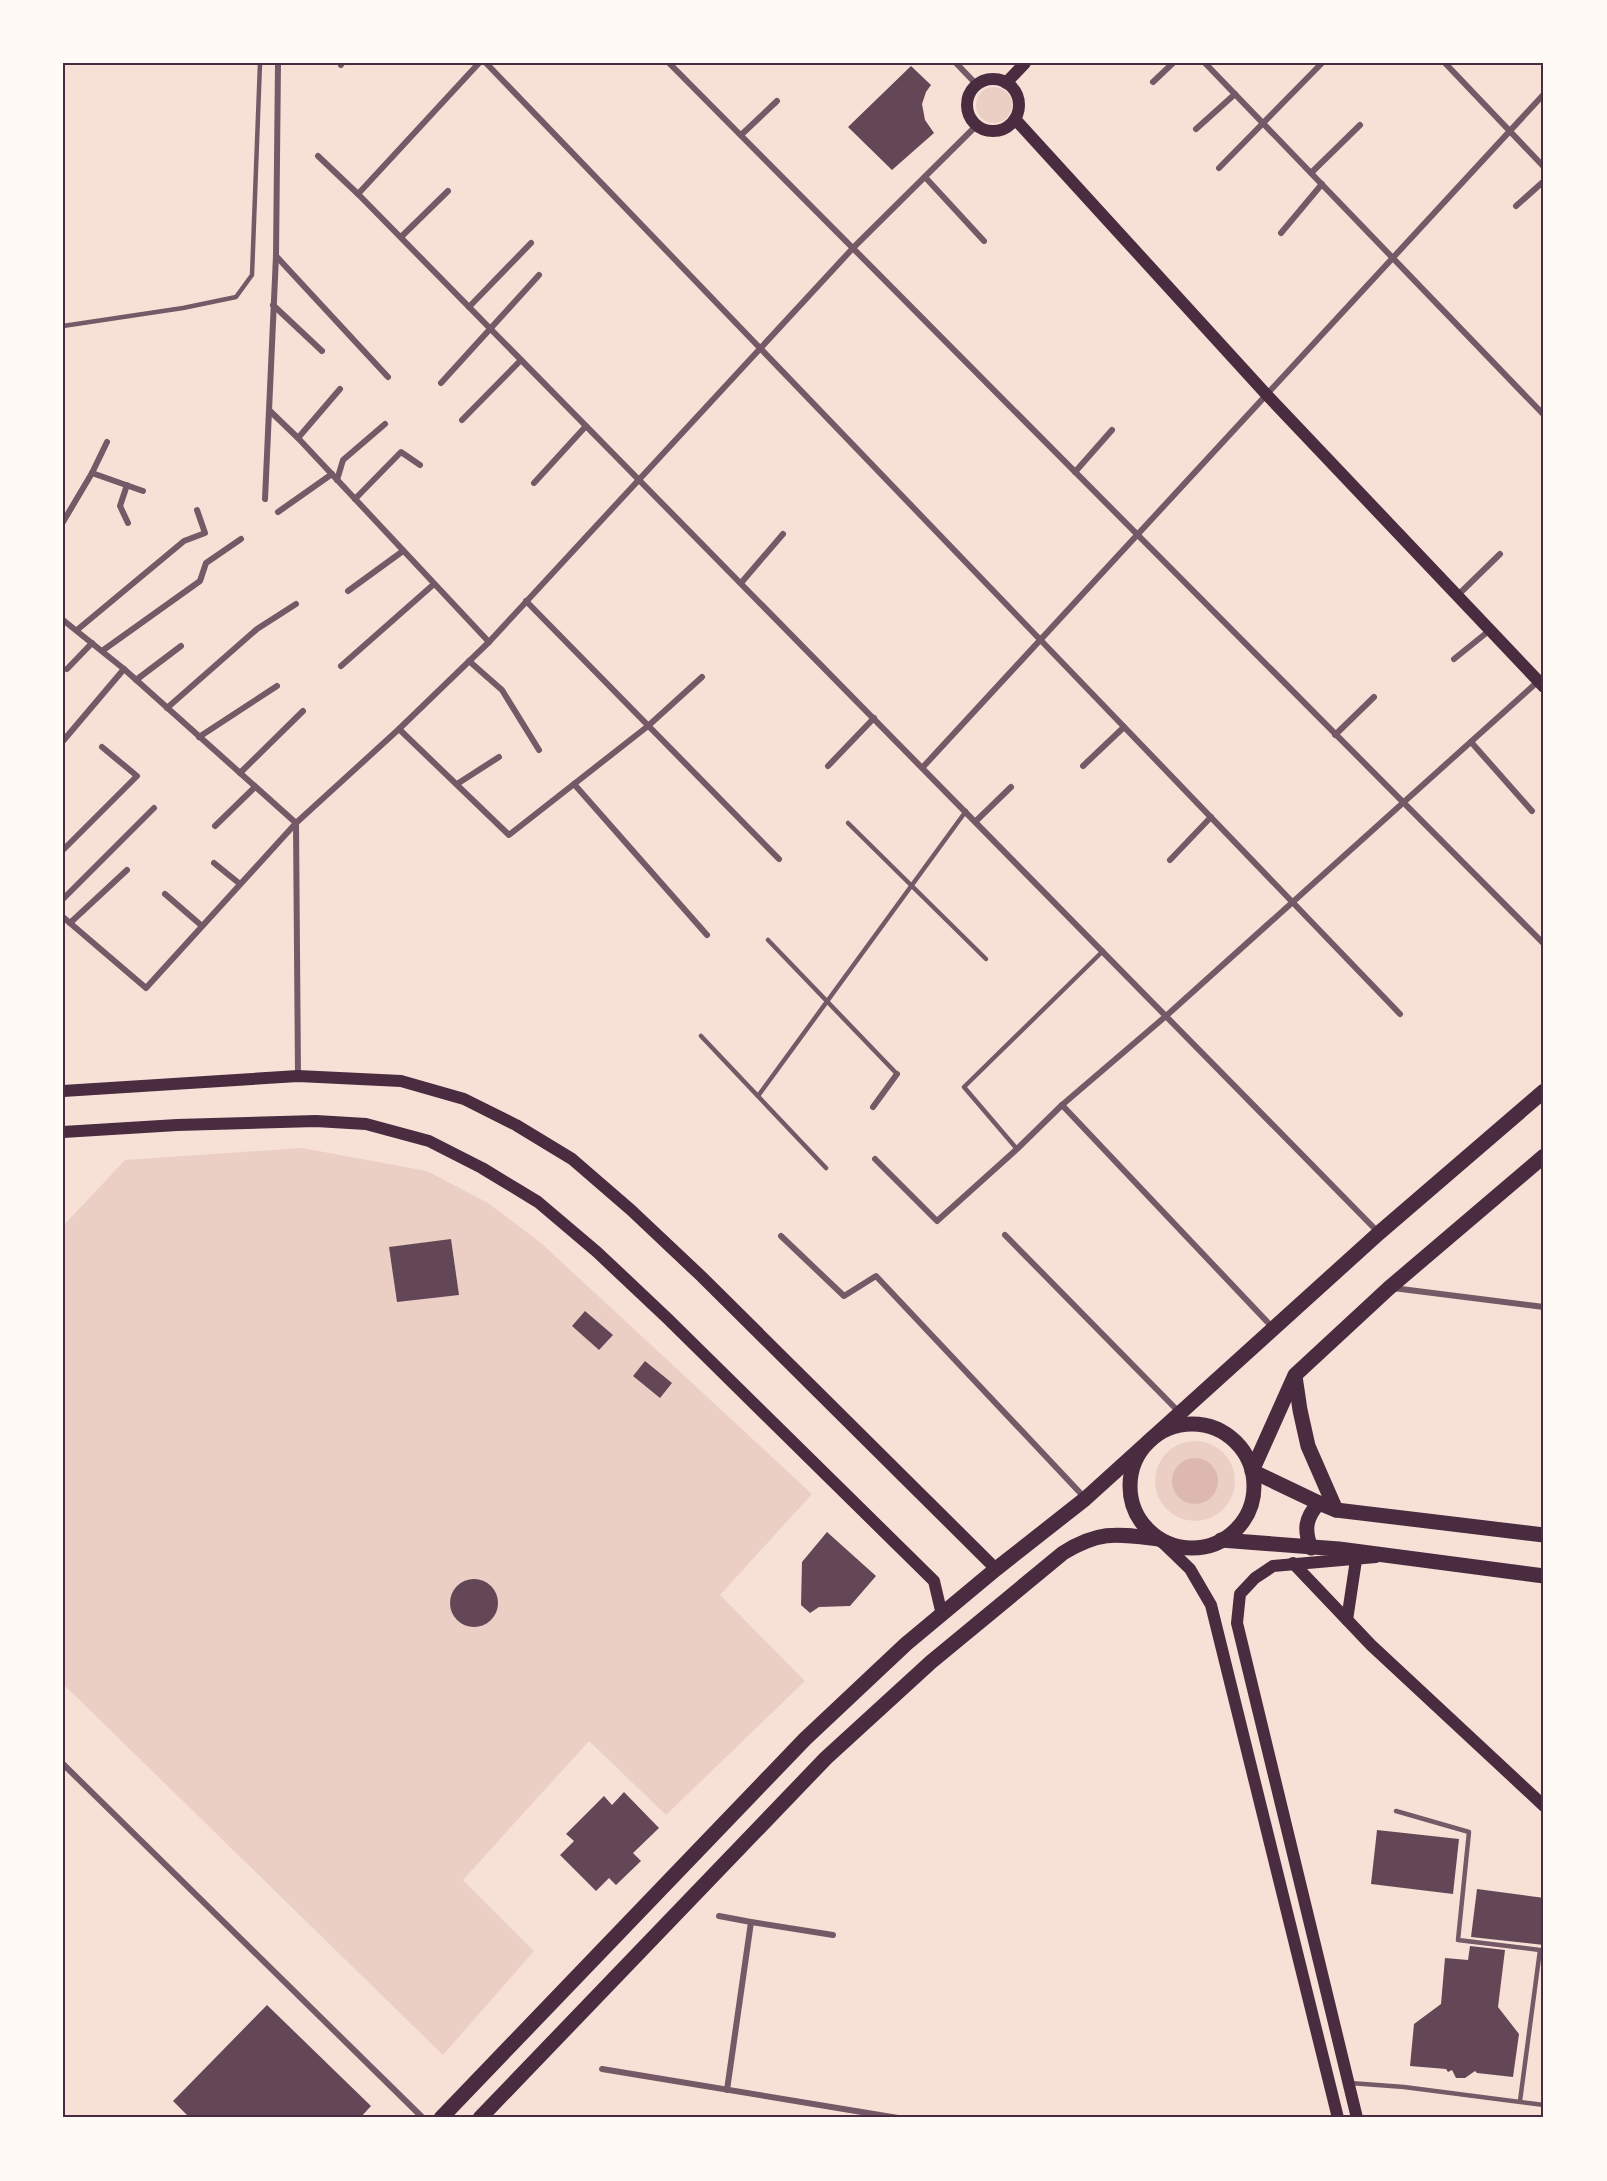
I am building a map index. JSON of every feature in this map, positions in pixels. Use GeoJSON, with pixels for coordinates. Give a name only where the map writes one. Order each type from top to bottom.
{"type":"FeatureCollection","features":[{"type":"Feature","properties":{"kind":"main road"},"geometry":{"type":"LineString","coordinates":[[1006,83],[1025,63]]}},
{"type":"Feature","properties":{"kind":"main road"},"geometry":{"type":"LineString","coordinates":[[992,80],[1006,83],[1017,95],[1018,112],[1015,119],[1001,129],[993,131],[977,125],[969,113],[968,105],[969,97],[977,85],[992,80]]}},
{"type":"Feature","properties":{"kind":"main road"},"geometry":{"type":"LineString","coordinates":[[1015,119],[1266,394],[1457,596],[1542,681]]}},
{"type":"Feature","properties":{"kind":"main road"},"geometry":{"type":"LineString","coordinates":[[63,1091],[298,1076],[401,1081],[464,1099],[516,1125],[572,1159],[631,1210],[702,1276],[996,1569]]}},
{"type":"Feature","properties":{"kind":"main road"},"geometry":{"type":"LineString","coordinates":[[441,2118],[805,1739],[906,1644],[1085,1499],[1379,1233],[1544,1091]]}},
{"type":"Feature","properties":{"kind":"main road"},"geometry":{"type":"LineString","coordinates":[[63,1132],[177,1125],[316,1121],[366,1124],[429,1141],[482,1168],[538,1202],[597,1252],[668,1319],[934,1581],[942,1614]]}},
{"type":"Feature","properties":{"kind":"main road"},"geometry":{"type":"LineString","coordinates":[[1252,1471],[1295,1375],[1389,1288],[1544,1156]]}},
{"type":"Feature","properties":{"kind":"main road"},"geometry":{"type":"LineString","coordinates":[[1295,1375],[1308,1446],[1336,1510]]}},
{"type":"Feature","properties":{"kind":"main road"},"geometry":{"type":"LineString","coordinates":[[480,2118],[826,1758],[931,1662],[1063,1553],[1082,1541],[1102,1535],[1126,1535],[1159,1539],[1179,1546],[1201,1547],[1221,1540],[1234,1531],[1248,1511],[1254,1487],[1252,1471],[1246,1456],[1224,1432],[1209,1426],[1193,1424],[1176,1425],[1148,1441],[1137,1456],[1130,1474],[1130,1493],[1135,1511],[1145,1527],[1159,1539],[1190,1569],[1211,1605],[1338,2118]]}},
{"type":"Feature","properties":{"kind":"main road"},"geometry":{"type":"LineString","coordinates":[[1252,1471],[1336,1510],[1544,1535]]}},
{"type":"Feature","properties":{"kind":"main road"},"geometry":{"type":"LineString","coordinates":[[1311,1548],[1306,1536],[1306,1524],[1310,1513],[1319,1503]]}},
{"type":"Feature","properties":{"kind":"main road"},"geometry":{"type":"LineString","coordinates":[[1221,1540],[1385,1556],[1544,1576]]}},
{"type":"Feature","properties":{"kind":"main road"},"geometry":{"type":"LineString","coordinates":[[1357,2118],[1237,1623],[1240,1594],[1255,1578],[1274,1566],[1385,1556]]}},
{"type":"Feature","properties":{"kind":"main road"},"geometry":{"type":"LineString","coordinates":[[1347,1620],[1356,1560]]}},
{"type":"Feature","properties":{"kind":"main road"},"geometry":{"type":"LineString","coordinates":[[1293,1563],[1371,1645],[1544,1806]]}},
{"type":"Feature","properties":{"kind":"street"},"geometry":{"type":"LineString","coordinates":[[265,498],[276,256],[278,63]]}},
{"type":"Feature","properties":{"kind":"street"},"geometry":{"type":"LineString","coordinates":[[358,194],[479,63]]}},
{"type":"Feature","properties":{"kind":"street"},"geometry":{"type":"LineString","coordinates":[[486,63],[1400,1014]]}},
{"type":"Feature","properties":{"kind":"street"},"geometry":{"type":"LineString","coordinates":[[669,63],[1544,944]]}},
{"type":"Feature","properties":{"kind":"street"},"geometry":{"type":"LineString","coordinates":[[956,63],[977,85]]}},
{"type":"Feature","properties":{"kind":"street"},"geometry":{"type":"LineString","coordinates":[[1153,81],[1173,63]]}},
{"type":"Feature","properties":{"kind":"street"},"geometry":{"type":"LineString","coordinates":[[1219,168],[1322,63]]}},
{"type":"Feature","properties":{"kind":"street"},"geometry":{"type":"LineString","coordinates":[[1445,63],[1544,167]]}},
{"type":"Feature","properties":{"kind":"street"},"geometry":{"type":"LineString","coordinates":[[1210,65],[1263,124],[1544,415]]}},
{"type":"Feature","properties":{"kind":"street"},"geometry":{"type":"LineString","coordinates":[[1196,129],[1235,94]]}},
{"type":"Feature","properties":{"kind":"street"},"geometry":{"type":"LineString","coordinates":[[923,767],[1544,94]]}},
{"type":"Feature","properties":{"kind":"street"},"geometry":{"type":"LineString","coordinates":[[741,135],[777,101]]}},
{"type":"Feature","properties":{"kind":"street"},"geometry":{"type":"LineString","coordinates":[[1311,173],[1360,124]]}},
{"type":"Feature","properties":{"kind":"street"},"geometry":{"type":"LineString","coordinates":[[63,917],[146,988],[296,823],[399,729],[489,642],[853,248],[977,125]]}},
{"type":"Feature","properties":{"kind":"street"},"geometry":{"type":"LineString","coordinates":[[318,156],[401,237],[1379,1233]]}},
{"type":"Feature","properties":{"kind":"street"},"geometry":{"type":"LineString","coordinates":[[925,177],[984,241]]}},
{"type":"Feature","properties":{"kind":"street"},"geometry":{"type":"LineString","coordinates":[[1516,206],[1544,180]]}},
{"type":"Feature","properties":{"kind":"street"},"geometry":{"type":"LineString","coordinates":[[1281,233],[1322,184]]}},
{"type":"Feature","properties":{"kind":"street"},"geometry":{"type":"LineString","coordinates":[[401,237],[448,191]]}},
{"type":"Feature","properties":{"kind":"street"},"geometry":{"type":"LineString","coordinates":[[469,307],[531,243]]}},
{"type":"Feature","properties":{"kind":"street"},"geometry":{"type":"LineString","coordinates":[[276,256],[388,377]]}},
{"type":"Feature","properties":{"kind":"street"},"geometry":{"type":"LineString","coordinates":[[441,383],[539,275]]}},
{"type":"Feature","properties":{"kind":"street"},"geometry":{"type":"LineString","coordinates":[[273,305],[322,351]]}},
{"type":"Feature","properties":{"kind":"street"},"geometry":{"type":"LineString","coordinates":[[462,420],[521,360]]}},
{"type":"Feature","properties":{"kind":"street"},"geometry":{"type":"LineString","coordinates":[[298,438],[340,389]]}},
{"type":"Feature","properties":{"kind":"street"},"geometry":{"type":"LineString","coordinates":[[270,411],[489,642]]}},
{"type":"Feature","properties":{"kind":"street"},"geometry":{"type":"LineString","coordinates":[[337,480],[343,460],[385,424]]}},
{"type":"Feature","properties":{"kind":"street"},"geometry":{"type":"LineString","coordinates":[[534,483],[586,426]]}},
{"type":"Feature","properties":{"kind":"street"},"geometry":{"type":"LineString","coordinates":[[1075,472],[1112,430]]}},
{"type":"Feature","properties":{"kind":"street"},"geometry":{"type":"LineString","coordinates":[[63,522],[107,442]]}},
{"type":"Feature","properties":{"kind":"street"},"geometry":{"type":"LineString","coordinates":[[355,499],[401,452],[420,465]]}},
{"type":"Feature","properties":{"kind":"street"},"geometry":{"type":"LineString","coordinates":[[92,473],[142,491]]}},
{"type":"Feature","properties":{"kind":"street"},"geometry":{"type":"LineString","coordinates":[[278,512],[332,474]]}},
{"type":"Feature","properties":{"kind":"street"},"geometry":{"type":"LineString","coordinates":[[127,485],[120,506],[128,524]]}},
{"type":"Feature","properties":{"kind":"street"},"geometry":{"type":"LineString","coordinates":[[76,630],[184,541],[205,532],[197,510]]}},
{"type":"Feature","properties":{"kind":"street"},"geometry":{"type":"LineString","coordinates":[[741,583],[783,534]]}},
{"type":"Feature","properties":{"kind":"street"},"geometry":{"type":"LineString","coordinates":[[102,651],[200,581],[206,563],[242,539]]}},
{"type":"Feature","properties":{"kind":"street"},"geometry":{"type":"LineString","coordinates":[[348,591],[403,551]]}},
{"type":"Feature","properties":{"kind":"street"},"geometry":{"type":"LineString","coordinates":[[1457,596],[1500,554]]}},
{"type":"Feature","properties":{"kind":"street"},"geometry":{"type":"LineString","coordinates":[[341,666],[434,584]]}},
{"type":"Feature","properties":{"kind":"street"},"geometry":{"type":"LineString","coordinates":[[526,601],[779,859]]}},
{"type":"Feature","properties":{"kind":"street"},"geometry":{"type":"LineString","coordinates":[[167,708],[256,629],[296,604]]}},
{"type":"Feature","properties":{"kind":"street"},"geometry":{"type":"LineString","coordinates":[[63,620],[124,669],[296,823],[298,1076]]}},
{"type":"Feature","properties":{"kind":"street"},"geometry":{"type":"LineString","coordinates":[[1454,659],[1490,630]]}},
{"type":"Feature","properties":{"kind":"street"},"geometry":{"type":"LineString","coordinates":[[67,669],[92,643]]}},
{"type":"Feature","properties":{"kind":"street"},"geometry":{"type":"LineString","coordinates":[[136,680],[181,646]]}},
{"type":"Feature","properties":{"kind":"street"},"geometry":{"type":"LineString","coordinates":[[469,661],[502,690],[539,750]]}},
{"type":"Feature","properties":{"kind":"street"},"geometry":{"type":"LineString","coordinates":[[63,741],[124,669]]}},
{"type":"Feature","properties":{"kind":"street"},"geometry":{"type":"LineString","coordinates":[[399,729],[509,835],[648,726],[702,677]]}},
{"type":"Feature","properties":{"kind":"street"},"geometry":{"type":"LineString","coordinates":[[875,1159],[937,1221],[1062,1105],[1166,1016],[1403,802],[1542,681]]}},
{"type":"Feature","properties":{"kind":"street"},"geometry":{"type":"LineString","coordinates":[[199,737],[277,686]]}},
{"type":"Feature","properties":{"kind":"street"},"geometry":{"type":"LineString","coordinates":[[1335,735],[1374,697]]}},
{"type":"Feature","properties":{"kind":"street"},"geometry":{"type":"LineString","coordinates":[[240,773],[303,711]]}},
{"type":"Feature","properties":{"kind":"street"},"geometry":{"type":"LineString","coordinates":[[828,766],[874,718]]}},
{"type":"Feature","properties":{"kind":"street"},"geometry":{"type":"LineString","coordinates":[[1083,766],[1124,727]]}},
{"type":"Feature","properties":{"kind":"street"},"geometry":{"type":"LineString","coordinates":[[1471,742],[1532,811]]}},
{"type":"Feature","properties":{"kind":"street"},"geometry":{"type":"LineString","coordinates":[[63,850],[137,776],[102,747]]}},
{"type":"Feature","properties":{"kind":"street"},"geometry":{"type":"LineString","coordinates":[[457,784],[499,757]]}},
{"type":"Feature","properties":{"kind":"street"},"geometry":{"type":"LineString","coordinates":[[573,784],[707,935]]}},
{"type":"Feature","properties":{"kind":"street"},"geometry":{"type":"LineString","coordinates":[[215,826],[255,787]]}},
{"type":"Feature","properties":{"kind":"street"},"geometry":{"type":"LineString","coordinates":[[976,821],[1011,787]]}},
{"type":"Feature","properties":{"kind":"street"},"geometry":{"type":"LineString","coordinates":[[63,899],[154,808]]}},
{"type":"Feature","properties":{"kind":"street"},"geometry":{"type":"LineString","coordinates":[[1170,860],[1211,817]]}},
{"type":"Feature","properties":{"kind":"street"},"geometry":{"type":"LineString","coordinates":[[214,863],[240,884]]}},
{"type":"Feature","properties":{"kind":"street"},"geometry":{"type":"LineString","coordinates":[[70,923],[128,870]]}},
{"type":"Feature","properties":{"kind":"street"},"geometry":{"type":"LineString","coordinates":[[165,894],[202,926]]}},
{"type":"Feature","properties":{"kind":"street"},"geometry":{"type":"LineString","coordinates":[[873,1107],[897,1074]]}},
{"type":"Feature","properties":{"kind":"street"},"geometry":{"type":"LineString","coordinates":[[1062,1105],[1273,1328]]}},
{"type":"Feature","properties":{"kind":"street"},"geometry":{"type":"LineString","coordinates":[[1005,1235],[1179,1413]]}},
{"type":"Feature","properties":{"kind":"street"},"geometry":{"type":"LineString","coordinates":[[781,1236],[844,1296],[876,1276],[1085,1499]]}},
{"type":"Feature","properties":{"kind":"street"},"geometry":{"type":"LineString","coordinates":[[1389,1288],[1544,1307]]}},
{"type":"Feature","properties":{"kind":"street"},"geometry":{"type":"LineString","coordinates":[[63,1764],[423,2118]]}},
{"type":"Feature","properties":{"kind":"street"},"geometry":{"type":"LineString","coordinates":[[719,1916],[833,1935]]}},
{"type":"Feature","properties":{"kind":"street"},"geometry":{"type":"LineString","coordinates":[[727,2090],[751,1922]]}},
{"type":"Feature","properties":{"kind":"street"},"geometry":{"type":"LineString","coordinates":[[602,2069],[898,2118]]}},
{"type":"Feature","properties":{"kind":"lane"},"geometry":{"type":"LineString","coordinates":[[63,326],[183,308],[236,297],[252,275],[260,63]]}},
{"type":"Feature","properties":{"kind":"lane"},"geometry":{"type":"LineString","coordinates":[[758,1096],[966,811]]}},
{"type":"Feature","properties":{"kind":"lane"},"geometry":{"type":"LineString","coordinates":[[848,823],[986,959]]}},
{"type":"Feature","properties":{"kind":"lane"},"geometry":{"type":"LineString","coordinates":[[768,940],[897,1074]]}},
{"type":"Feature","properties":{"kind":"lane"},"geometry":{"type":"LineString","coordinates":[[1017,1149],[964,1087],[1103,951]]}},
{"type":"Feature","properties":{"kind":"lane"},"geometry":{"type":"LineString","coordinates":[[701,1036],[826,1168]]}},
{"type":"Feature","properties":{"kind":"lane"},"geometry":{"type":"LineString","coordinates":[[1396,1811],[1469,1832],[1458,1940],[1540,1950],[1520,2102]]}},
{"type":"Feature","properties":{"kind":"lane"},"geometry":{"type":"LineString","coordinates":[[1348,2082],[1404,2086],[1544,2105]]}},
{"type":"Feature","properties":{"kind":"shaded area"},"geometry":{"type":"Polygon","coordinates":[[[994,87],[1007,92],[1012,105],[1007,118],[994,123],[981,118],[976,105],[981,92],[994,87]]]}},
{"type":"Feature","properties":{"kind":"shaded area"},"geometry":{"type":"Polygon","coordinates":[[[302,1148],[427,1171],[488,1203],[541,1243],[812,1494],[720,1595],[805,1681],[666,1815],[589,1741],[463,1880],[534,1951],[443,2055],[63,1684],[63,1226],[125,1160],[302,1148]]]}},
{"type":"Feature","properties":{"kind":"shaded area"},"geometry":{"type":"Polygon","coordinates":[[[1195,1441],[1210,1444],[1223,1453],[1232,1466],[1235,1481],[1232,1496],[1223,1509],[1210,1518],[1195,1521],[1180,1518],[1167,1509],[1158,1496],[1155,1481],[1158,1466],[1167,1453],[1180,1444],[1195,1441]]]}},
{"type":"Feature","properties":{"kind":"shaded area"},"geometry":{"type":"Polygon","coordinates":[[[1195,1458],[1211,1465],[1218,1481],[1211,1497],[1195,1504],[1179,1497],[1172,1481],[1179,1465],[1195,1458]]]}},
{"type":"Feature","properties":{"kind":"building"},"geometry":{"type":"Polygon","coordinates":[[[911,66],[931,85],[922,104],[925,120],[934,133],[892,170],[848,127],[911,66]]]}},
{"type":"Feature","properties":{"kind":"building"},"geometry":{"type":"Polygon","coordinates":[[[451,1239],[459,1295],[397,1302],[389,1247],[451,1239]]]}},
{"type":"Feature","properties":{"kind":"building"},"geometry":{"type":"Polygon","coordinates":[[[585,1311],[613,1335],[599,1350],[572,1326],[585,1311]]]}},
{"type":"Feature","properties":{"kind":"building"},"geometry":{"type":"Polygon","coordinates":[[[645,1361],[672,1383],[660,1398],[633,1376],[645,1361]]]}},
{"type":"Feature","properties":{"kind":"building"},"geometry":{"type":"Polygon","coordinates":[[[827,1532],[876,1576],[850,1606],[819,1607],[810,1613],[801,1605],[802,1562],[827,1532]]]}},
{"type":"Feature","properties":{"kind":"building"},"geometry":{"type":"Polygon","coordinates":[[[469,1579],[479,1579],[491,1586],[498,1598],[498,1608],[491,1620],[479,1627],[469,1627],[454,1616],[450,1608],[450,1598],[461,1583],[469,1579]]]}},
{"type":"Feature","properties":{"kind":"building"},"geometry":{"type":"Polygon","coordinates":[[[624,1792],[659,1828],[633,1853],[641,1861],[616,1885],[609,1878],[596,1891],[560,1855],[574,1841],[566,1834],[604,1796],[612,1805],[624,1792]]]}},
{"type":"Feature","properties":{"kind":"building"},"geometry":{"type":"Polygon","coordinates":[[[1377,1830],[1459,1839],[1453,1894],[1371,1884],[1377,1830]]]}},
{"type":"Feature","properties":{"kind":"building"},"geometry":{"type":"Polygon","coordinates":[[[1477,1889],[1544,1898],[1544,1945],[1471,1937],[1477,1889]]]}},
{"type":"Feature","properties":{"kind":"building"},"geometry":{"type":"Polygon","coordinates":[[[1470,1946],[1505,1950],[1498,2007],[1519,2034],[1513,2077],[1475,2071],[1465,2078],[1456,2078],[1452,2070],[1448,2072],[1446,2069],[1410,2066],[1414,2024],[1441,2004],[1445,1958],[1468,1960],[1470,1946]]]}},
{"type":"Feature","properties":{"kind":"building"},"geometry":{"type":"Polygon","coordinates":[[[267,2005],[371,2106],[360,2118],[190,2118],[173,2101],[267,2005]]]}}]}
